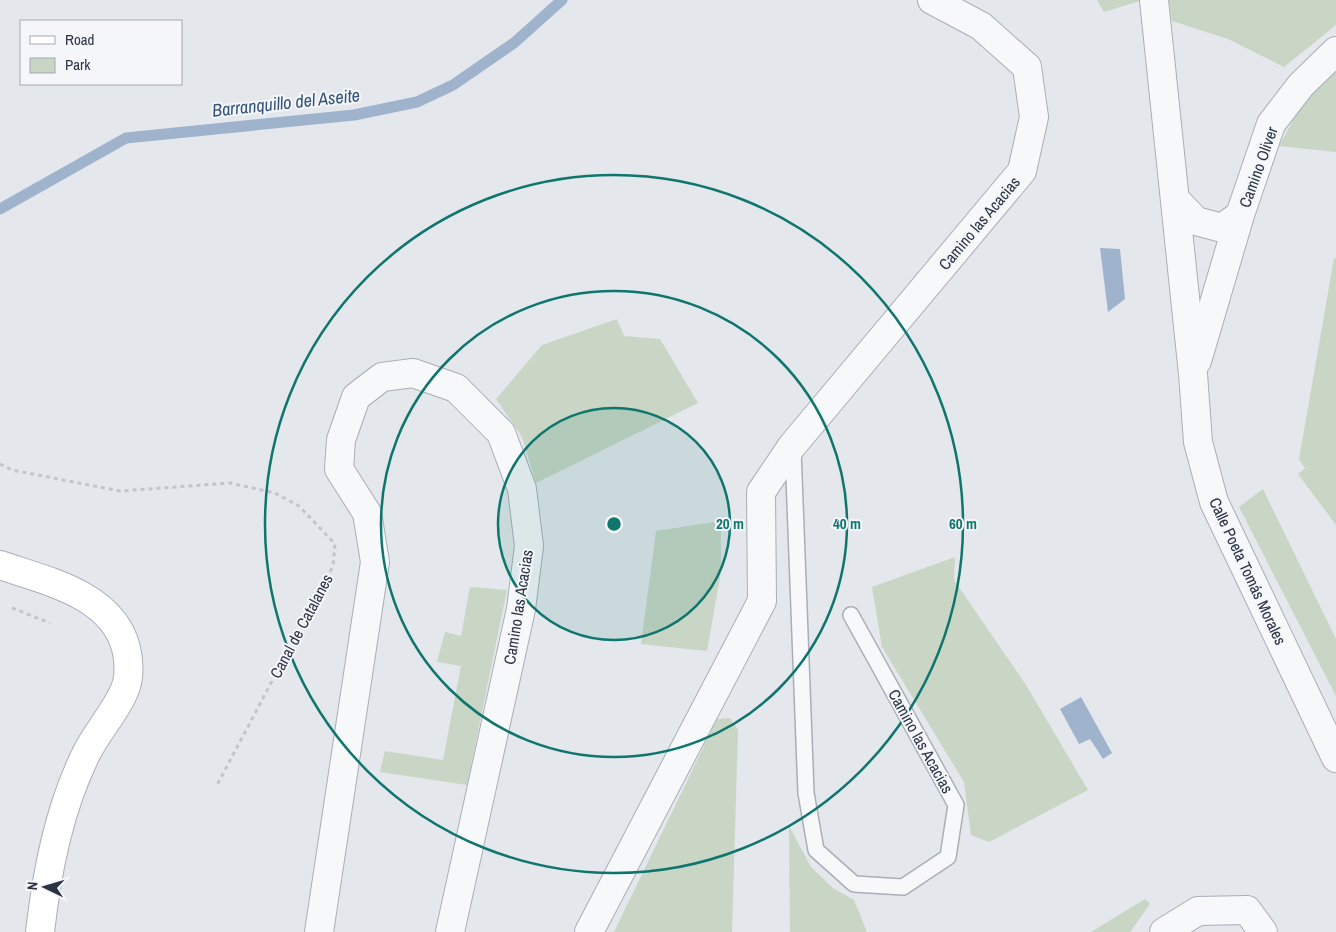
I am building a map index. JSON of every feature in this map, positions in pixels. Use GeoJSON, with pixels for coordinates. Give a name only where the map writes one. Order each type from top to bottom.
{"type":"FeatureCollection","features":[{"type":"Feature","properties":{"kind":"main road"},"geometry":{"type":"LineString","coordinates":[[0,565],[68,588],[101,608],[122,632],[129,660],[126,688],[86,753],[62,815],[45,889],[40,932]]}},
{"type":"Feature","properties":{"kind":"street","name":"Camino las Acacias"},"geometry":{"type":"LineString","coordinates":[[589,932],[762,601],[761,492],[792,446],[1022,171],[1034,117],[1027,68],[981,26],[932,0]]}},
{"type":"Feature","properties":{"kind":"street"},"geometry":{"type":"LineString","coordinates":[[1154,0],[1193,374]]}},
{"type":"Feature","properties":{"kind":"street","name":"Camino Oliver"},"geometry":{"type":"LineString","coordinates":[[1193,374],[1240,215],[1272,124],[1302,85],[1336,51]]}},
{"type":"Feature","properties":{"kind":"street","name":"Camino Oliver"},"geometry":{"type":"LineString","coordinates":[[1175,199],[1196,221],[1222,228],[1240,215]]}},
{"type":"Feature","properties":{"kind":"street","name":"Camino las Acacias"},"geometry":{"type":"LineString","coordinates":[[319,932],[375,562],[367,513],[339,468],[342,440],[356,397],[382,378],[413,373],[456,388],[500,433],[522,489],[529,546],[521,609],[450,932]]}},
{"type":"Feature","properties":{"kind":"street","name":"Calle Poeta Tomás Morales"},"geometry":{"type":"LineString","coordinates":[[1193,374],[1198,442],[1214,502],[1336,758]]}},
{"type":"Feature","properties":{"kind":"street"},"geometry":{"type":"LineString","coordinates":[[1164,932],[1198,911],[1247,910],[1263,932]]}},
{"type":"Feature","properties":{"kind":"lane","name":"Camino las Acacias"},"geometry":{"type":"LineString","coordinates":[[792,446],[806,793],[816,850],[854,884],[903,887],[948,857],[956,805],[851,614]]}},
{"type":"Feature","properties":{"kind":"path","name":"Canal de Catalanes"},"geometry":{"type":"LineString","coordinates":[[0,464],[12,470],[120,490],[230,483],[275,493],[299,506],[335,544],[333,566],[217,785]]}},
{"type":"Feature","properties":{"kind":"path"},"geometry":{"type":"LineString","coordinates":[[4,604],[50,623]]}},
{"type":"Feature","properties":{"kind":"green space"},"geometry":{"type":"Polygon","coordinates":[[[1097,0],[1140,0],[1140,1],[1104,12],[1097,0]]]}},
{"type":"Feature","properties":{"kind":"green space"},"geometry":{"type":"Polygon","coordinates":[[[1169,0],[1336,0],[1336,25],[1284,67],[1228,39],[1172,21],[1169,0]]]}},
{"type":"Feature","properties":{"kind":"green space"},"geometry":{"type":"Polygon","coordinates":[[[1336,72],[1336,152],[1279,146],[1303,102],[1336,72]]]}},
{"type":"Feature","properties":{"kind":"green space"},"geometry":{"type":"Polygon","coordinates":[[[1334,258],[1336,258],[1336,525],[1298,474],[1305,468],[1299,459],[1334,258]]]}},
{"type":"Feature","properties":{"kind":"green space"},"geometry":{"type":"Polygon","coordinates":[[[617,319],[624,336],[660,339],[698,403],[536,483],[522,437],[496,399],[542,345],[617,319]]]}},
{"type":"Feature","properties":{"kind":"green space"},"geometry":{"type":"Polygon","coordinates":[[[1263,489],[1336,639],[1336,696],[1239,507],[1263,489]]]}},
{"type":"Feature","properties":{"kind":"green space"},"geometry":{"type":"Polygon","coordinates":[[[721,521],[721,572],[707,651],[641,644],[656,531],[721,521]]]}},
{"type":"Feature","properties":{"kind":"green space"},"geometry":{"type":"Polygon","coordinates":[[[955,557],[954,580],[1026,685],[1088,790],[989,842],[971,835],[964,782],[882,647],[872,587],[955,557]]]}},
{"type":"Feature","properties":{"kind":"green space"},"geometry":{"type":"Polygon","coordinates":[[[470,587],[507,590],[467,785],[380,772],[385,751],[443,760],[461,666],[437,662],[445,632],[461,636],[470,587]]]}},
{"type":"Feature","properties":{"kind":"green space"},"geometry":{"type":"Polygon","coordinates":[[[730,718],[738,730],[732,932],[614,932],[717,719],[730,718]]]}},
{"type":"Feature","properties":{"kind":"green space"},"geometry":{"type":"Polygon","coordinates":[[[789,826],[811,867],[833,888],[854,900],[867,932],[790,932],[789,826]]]}},
{"type":"Feature","properties":{"kind":"green space"},"geometry":{"type":"Polygon","coordinates":[[[1145,899],[1150,904],[1130,932],[1091,932],[1145,899]]]}},
{"type":"Feature","properties":{"kind":"water"},"geometry":{"type":"Polygon","coordinates":[[[1100,248],[1120,249],[1125,299],[1108,312],[1100,248]]]}},
{"type":"Feature","properties":{"kind":"water"},"geometry":{"type":"Polygon","coordinates":[[[1081,697],[1112,753],[1103,759],[1090,739],[1079,744],[1060,709],[1081,697]]]}},
{"type":"Feature","properties":{"kind":"waterway","name":"Barranquillo del Aseite"},"geometry":{"type":"LineString","coordinates":[[0,209],[126,138],[354,115],[417,102],[453,85],[514,43],[562,0]]}}]}
